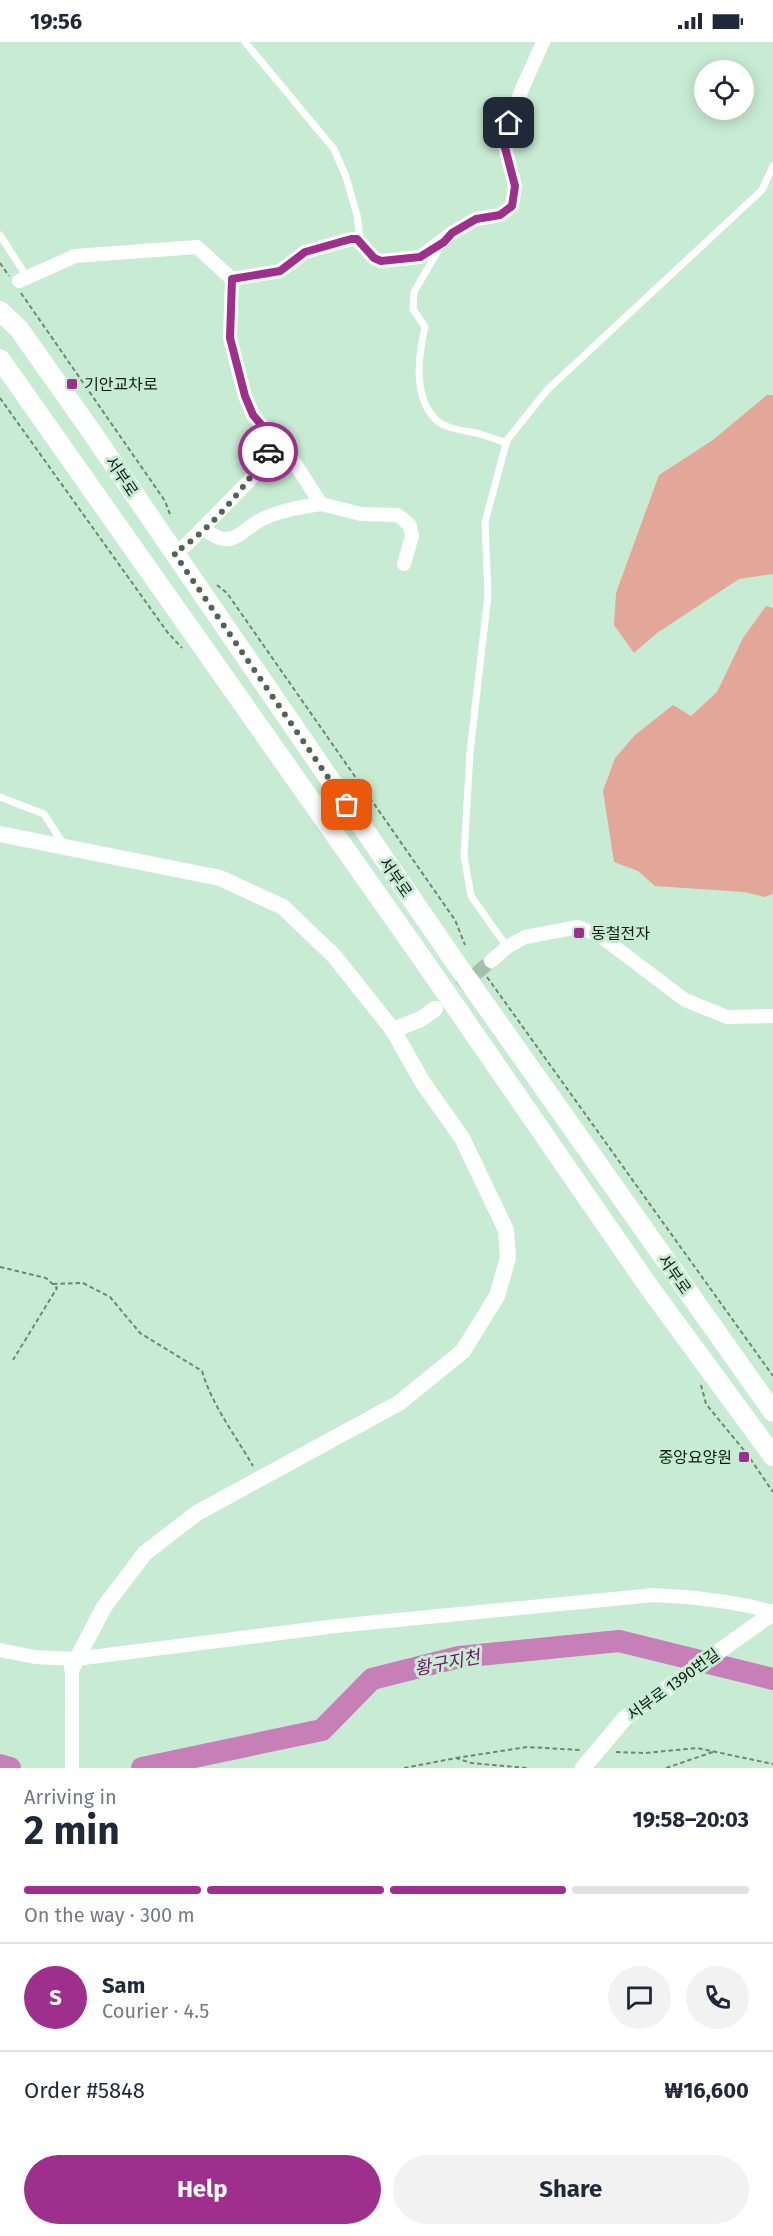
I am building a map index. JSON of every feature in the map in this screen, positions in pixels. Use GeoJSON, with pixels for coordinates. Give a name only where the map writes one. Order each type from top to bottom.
{"type":"FeatureCollection","features":[{"type":"Feature","properties":{"kind":"main road","name":"서부로"},"geometry":{"type":"LineString","coordinates":[[0,311],[19,329],[453,959],[773,1412]]}},
{"type":"Feature","properties":{"kind":"main road","name":"서부로"},"geometry":{"type":"LineString","coordinates":[[0,359],[424,962],[649,1287],[773,1456]]}},
{"type":"Feature","properties":{"kind":"street"},"geometry":{"type":"LineString","coordinates":[[232,279],[280,271],[305,252],[351,239],[360,241],[374,258],[381,261],[420,257],[444,242],[452,233],[476,219],[500,215],[512,206],[515,186],[503,140],[543,42]]}},
{"type":"Feature","properties":{"kind":"street"},"geometry":{"type":"LineString","coordinates":[[20,283],[75,256],[197,247],[232,279],[230,338],[245,396],[253,415],[275,441],[285,448],[321,504]]}},
{"type":"Feature","properties":{"kind":"street"},"geometry":{"type":"LineString","coordinates":[[174,553],[203,529],[249,481],[275,441]]}},
{"type":"Feature","properties":{"kind":"street"},"geometry":{"type":"LineString","coordinates":[[203,529],[223,539],[230,538],[239,535],[259,520],[292,509],[321,504],[361,514],[397,515],[410,526],[412,536],[404,564]]}},
{"type":"Feature","properties":{"kind":"street"},"geometry":{"type":"LineString","coordinates":[[0,834],[220,878],[283,907],[334,956],[393,1030],[423,1083],[462,1138],[506,1230],[508,1258],[497,1296],[463,1351],[399,1403],[197,1513],[145,1553],[104,1607],[74,1664],[72,1768]]}},
{"type":"Feature","properties":{"kind":"street"},"geometry":{"type":"LineString","coordinates":[[491,961],[507,947],[525,937],[578,927],[598,935],[685,1000],[727,1017],[773,1016]]}},
{"type":"Feature","properties":{"kind":"street"},"geometry":{"type":"LineString","coordinates":[[393,1030],[422,1019],[435,1009]]}},
{"type":"Feature","properties":{"kind":"street"},"geometry":{"type":"LineString","coordinates":[[0,1650],[74,1664],[336,1626],[654,1595],[711,1599],[773,1612]]}},
{"type":"Feature","properties":{"kind":"street","name":"서부로 1390번길"},"geometry":{"type":"LineString","coordinates":[[583,1768],[625,1718],[773,1612]]}},
{"type":"Feature","properties":{"kind":"lane"},"geometry":{"type":"LineString","coordinates":[[245,42],[334,149],[346,177],[357,215],[360,241]]}},
{"type":"Feature","properties":{"kind":"lane"},"geometry":{"type":"LineString","coordinates":[[507,947],[471,896],[464,856],[470,752],[488,595],[485,522],[507,443],[547,390],[762,190],[773,166]]}},
{"type":"Feature","properties":{"kind":"lane"},"geometry":{"type":"LineString","coordinates":[[0,235],[20,283]]}},
{"type":"Feature","properties":{"kind":"lane"},"geometry":{"type":"LineString","coordinates":[[444,242],[430,261],[414,292],[413,309],[425,327],[420,348],[419,377],[423,398],[441,424],[507,443]]}},
{"type":"Feature","properties":{"kind":"lane"},"geometry":{"type":"LineString","coordinates":[[0,797],[44,814],[66,848]]}},
{"type":"Feature","properties":{"kind":"path"},"geometry":{"type":"LineString","coordinates":[[0,263],[20,283],[165,501],[171,518]]}},
{"type":"Feature","properties":{"kind":"path"},"geometry":{"type":"LineString","coordinates":[[209,578],[227,593],[455,920],[465,946]]}},
{"type":"Feature","properties":{"kind":"path"},"geometry":{"type":"LineString","coordinates":[[486,975],[773,1376]]}},
{"type":"Feature","properties":{"kind":"path"},"geometry":{"type":"LineString","coordinates":[[0,1267],[46,1278],[57,1288],[13,1360]]}},
{"type":"Feature","properties":{"kind":"path"},"geometry":{"type":"LineString","coordinates":[[53,1284],[82,1283],[110,1297],[140,1333],[202,1371],[214,1402],[261,1478]]}},
{"type":"Feature","properties":{"kind":"path"},"geometry":{"type":"LineString","coordinates":[[666,1768],[715,1751],[773,1764]]}},
{"type":"Feature","properties":{"kind":"path"},"geometry":{"type":"LineString","coordinates":[[404,1768],[456,1758],[471,1763],[527,1768]]}},
{"type":"Feature","properties":{"kind":"shaded area"},"geometry":{"type":"Polygon","coordinates":[[[767,395],[773,395],[773,574],[739,579],[657,633],[634,653],[614,625],[616,593],[659,475],[713,440],[767,395]]]}},
{"type":"Feature","properties":{"kind":"shaded area"},"geometry":{"type":"Polygon","coordinates":[[[766,606],[773,608],[773,894],[765,897],[744,892],[655,886],[638,871],[614,862],[603,791],[615,758],[635,735],[673,705],[691,716],[717,692],[743,638],[766,606]]]}},
{"type":"Feature","properties":{"kind":"waterway","name":"황구지천"},"geometry":{"type":"LineString","coordinates":[[142,1768],[322,1730],[372,1679],[459,1657],[619,1641],[773,1679]]}},
{"type":"Feature","properties":{"kind":"waterway","name":"황구지천"},"geometry":{"type":"LineString","coordinates":[[0,1765],[10,1768]]}},
{"type":"Feature","properties":{"kind":"tunnel"},"geometry":{"type":"LineString","coordinates":[[444,1001],[491,961]]}},
{"type":"Feature","properties":{"kind":"way so far"},"geometry":{"type":"LineString","coordinates":[[268,452],[249,481],[186,545],[174,553],[347,805]]}},
{"type":"Feature","properties":{"kind":"place","name":"기안교차로"},"geometry":{"type":"Point","coordinates":[72,384]}},
{"type":"Feature","properties":{"kind":"place","name":"동철전자"},"geometry":{"type":"Point","coordinates":[579,933]}},
{"type":"Feature","properties":{"kind":"place","name":"중앙요양원"},"geometry":{"type":"Point","coordinates":[744,1457]}},
{"type":"Feature","properties":{"kind":"route"},"geometry":{"type":"LineString","coordinates":[[268,452],[275,441],[253,415],[245,396],[230,338],[232,279],[280,271],[305,252],[351,239],[360,241],[374,258],[381,261],[420,257],[444,242],[452,233],[476,219],[500,215],[512,206],[515,186],[503,140],[509,123]]}}]}
